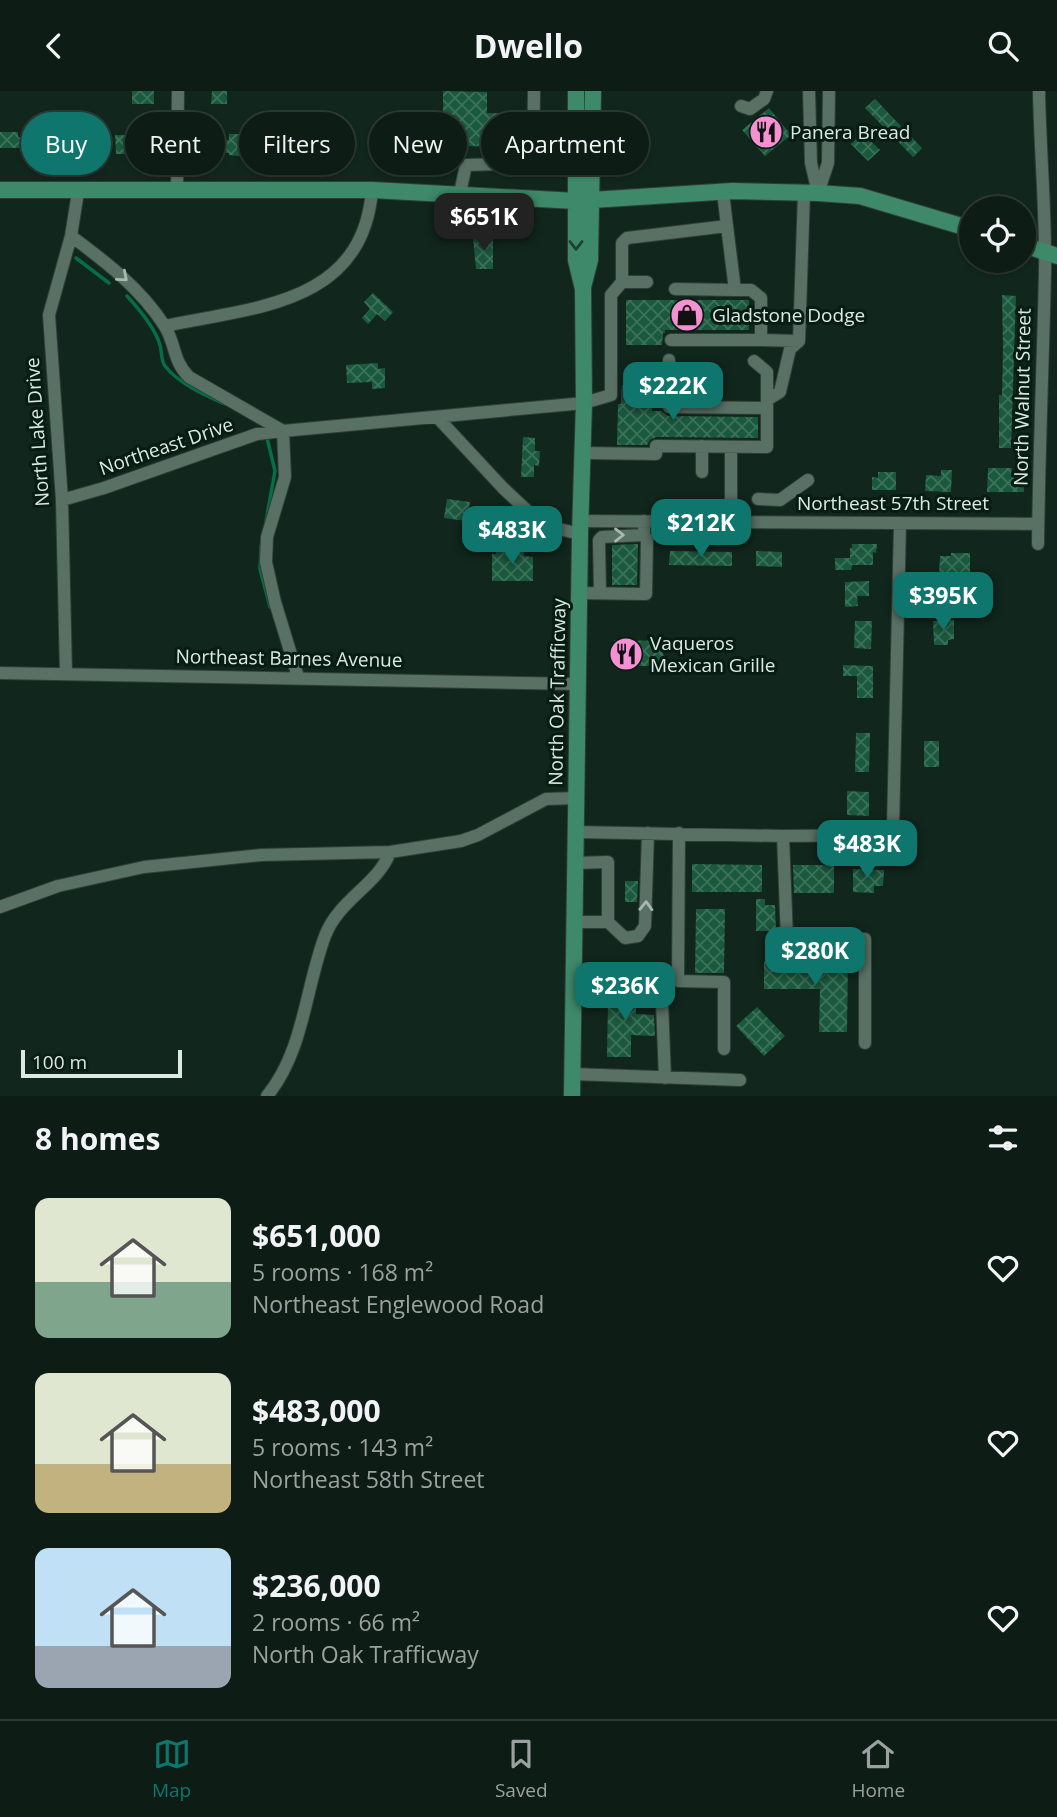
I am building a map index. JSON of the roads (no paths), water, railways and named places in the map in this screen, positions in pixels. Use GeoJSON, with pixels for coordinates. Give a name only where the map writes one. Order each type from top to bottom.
{"type":"FeatureCollection","features":[{"type":"Feature","properties":{"kind":"main road","name":"North Oak Trafficway"},"geometry":{"type":"LineString","coordinates":[[572,1096],[584,403],[583,289],[590,260],[576,91]]}},
{"type":"Feature","properties":{"kind":"main road","name":"North Oak Trafficway"},"geometry":{"type":"LineString","coordinates":[[584,200],[593,91]]}},
{"type":"Feature","properties":{"kind":"main road"},"geometry":{"type":"LineString","coordinates":[[0,190],[372,190],[584,200],[723,192],[811,193],[860,196],[959,225]]}},
{"type":"Feature","properties":{"kind":"street"},"geometry":{"type":"LineString","coordinates":[[177,189],[178,91]]}},
{"type":"Feature","properties":{"kind":"street"},"geometry":{"type":"LineString","coordinates":[[460,193],[466,165],[533,163],[534,91]]}},
{"type":"Feature","properties":{"kind":"street"},"geometry":{"type":"LineString","coordinates":[[741,106],[750,109],[758,105],[767,91]]}},
{"type":"Feature","properties":{"kind":"street"},"geometry":{"type":"LineString","coordinates":[[669,360],[669,407],[767,404],[780,392],[790,349],[799,341],[811,193],[809,91]]}},
{"type":"Feature","properties":{"kind":"street"},"geometry":{"type":"LineString","coordinates":[[811,193],[828,163],[829,91]]}},
{"type":"Feature","properties":{"kind":"street","name":"North Walnut Street"},"geometry":{"type":"LineString","coordinates":[[1038,544],[1051,253],[1040,146],[1039,91]]}},
{"type":"Feature","properties":{"kind":"street"},"geometry":{"type":"LineString","coordinates":[[165,326],[279,302],[312,289],[356,249],[367,225],[372,190]]}},
{"type":"Feature","properties":{"kind":"street","name":"North Lake Drive"},"geometry":{"type":"LineString","coordinates":[[66,673],[62,500],[49,315],[71,236],[78,192]]}},
{"type":"Feature","properties":{"kind":"street"},"geometry":{"type":"LineString","coordinates":[[723,192],[735,290]]}},
{"type":"Feature","properties":{"kind":"street"},"geometry":{"type":"LineString","coordinates":[[647,282],[622,282],[622,243],[626,238],[727,226]]}},
{"type":"Feature","properties":{"kind":"street"},"geometry":{"type":"LineString","coordinates":[[71,236],[131,284],[165,326],[180,368],[190,377],[283,431],[285,477],[267,537],[266,562],[298,677]]}},
{"type":"Feature","properties":{"kind":"street","name":"Northeast Drive"},"geometry":{"type":"LineString","coordinates":[[62,500],[257,434],[584,403],[616,395],[611,295],[622,282]]}},
{"type":"Feature","properties":{"kind":"street"},"geometry":{"type":"LineString","coordinates":[[676,289],[751,290],[761,298],[761,340]]}},
{"type":"Feature","properties":{"kind":"street"},"geometry":{"type":"LineString","coordinates":[[671,340],[799,341]]}},
{"type":"Feature","properties":{"kind":"street"},"geometry":{"type":"LineString","coordinates":[[583,453],[656,454],[656,446],[767,447],[767,372],[754,361]]}},
{"type":"Feature","properties":{"kind":"street"},"geometry":{"type":"LineString","coordinates":[[652,395],[669,395]]}},
{"type":"Feature","properties":{"kind":"street","name":"Northeast 57th Street"},"geometry":{"type":"LineString","coordinates":[[437,417],[535,519],[559,529],[644,521],[1038,524]]}},
{"type":"Feature","properties":{"kind":"street"},"geometry":{"type":"LineString","coordinates":[[702,446],[702,472]]}},
{"type":"Feature","properties":{"kind":"street"},"geometry":{"type":"LineString","coordinates":[[731,447],[731,521]]}},
{"type":"Feature","properties":{"kind":"street"},"geometry":{"type":"LineString","coordinates":[[758,499],[780,500],[808,480]]}},
{"type":"Feature","properties":{"kind":"street"},"geometry":{"type":"LineString","coordinates":[[579,593],[646,594],[647,539],[644,535],[644,521]]}},
{"type":"Feature","properties":{"kind":"street"},"geometry":{"type":"LineString","coordinates":[[576,832],[887,835],[893,827],[900,523]]}},
{"type":"Feature","properties":{"kind":"street"},"geometry":{"type":"LineString","coordinates":[[600,593],[601,537],[644,535]]}},
{"type":"Feature","properties":{"kind":"street","name":"Northeast Barnes Avenue"},"geometry":{"type":"LineString","coordinates":[[0,673],[578,684]]}},
{"type":"Feature","properties":{"kind":"street"},"geometry":{"type":"LineString","coordinates":[[0,907],[58,886],[144,867],[261,855],[390,852],[461,841],[547,799],[576,798]]}},
{"type":"Feature","properties":{"kind":"street"},"geometry":{"type":"LineString","coordinates":[[575,922],[608,922],[625,938],[638,936],[645,926],[648,833]]}},
{"type":"Feature","properties":{"kind":"street"},"geometry":{"type":"LineString","coordinates":[[679,833],[678,981],[724,982],[724,1049]]}},
{"type":"Feature","properties":{"kind":"street"},"geometry":{"type":"LineString","coordinates":[[783,836],[787,939],[865,939],[865,1043]]}},
{"type":"Feature","properties":{"kind":"street"},"geometry":{"type":"LineString","coordinates":[[267,1096],[289,1058],[326,936],[335,916],[383,868],[390,852]]}},
{"type":"Feature","properties":{"kind":"street"},"geometry":{"type":"LineString","coordinates":[[575,863],[608,862],[608,922]]}},
{"type":"Feature","properties":{"kind":"street"},"geometry":{"type":"LineString","coordinates":[[662,1002],[665,1078]]}},
{"type":"Feature","properties":{"kind":"street"},"geometry":{"type":"LineString","coordinates":[[573,1074],[740,1080]]}},
{"type":"Feature","properties":{"kind":"waterway"},"geometry":{"type":"LineString","coordinates":[[76,258],[109,283]]}},
{"type":"Feature","properties":{"kind":"waterway"},"geometry":{"type":"LineString","coordinates":[[127,296],[154,332],[164,364],[171,372],[193,388],[225,404]]}},
{"type":"Feature","properties":{"kind":"waterway"},"geometry":{"type":"LineString","coordinates":[[266,521],[275,471],[267,438]]}},
{"type":"Feature","properties":{"kind":"waterway"},"geometry":{"type":"LineString","coordinates":[[261,546],[260,569],[270,607]]}},
{"type":"Feature","properties":{"kind":"tunnel"},"geometry":{"type":"LineString","coordinates":[[621,395],[652,395]]}},
{"type":"Feature","properties":{"kind":"place","name":"Panera Bread"},"geometry":{"type":"Point","coordinates":[766,132]}},
{"type":"Feature","properties":{"kind":"place","name":"Gladstone Dodge"},"geometry":{"type":"Point","coordinates":[687,315]}},
{"type":"Feature","properties":{"kind":"place","name":"Vaqueros Mexican Grille"},"geometry":{"type":"Point","coordinates":[626,654]}}]}
